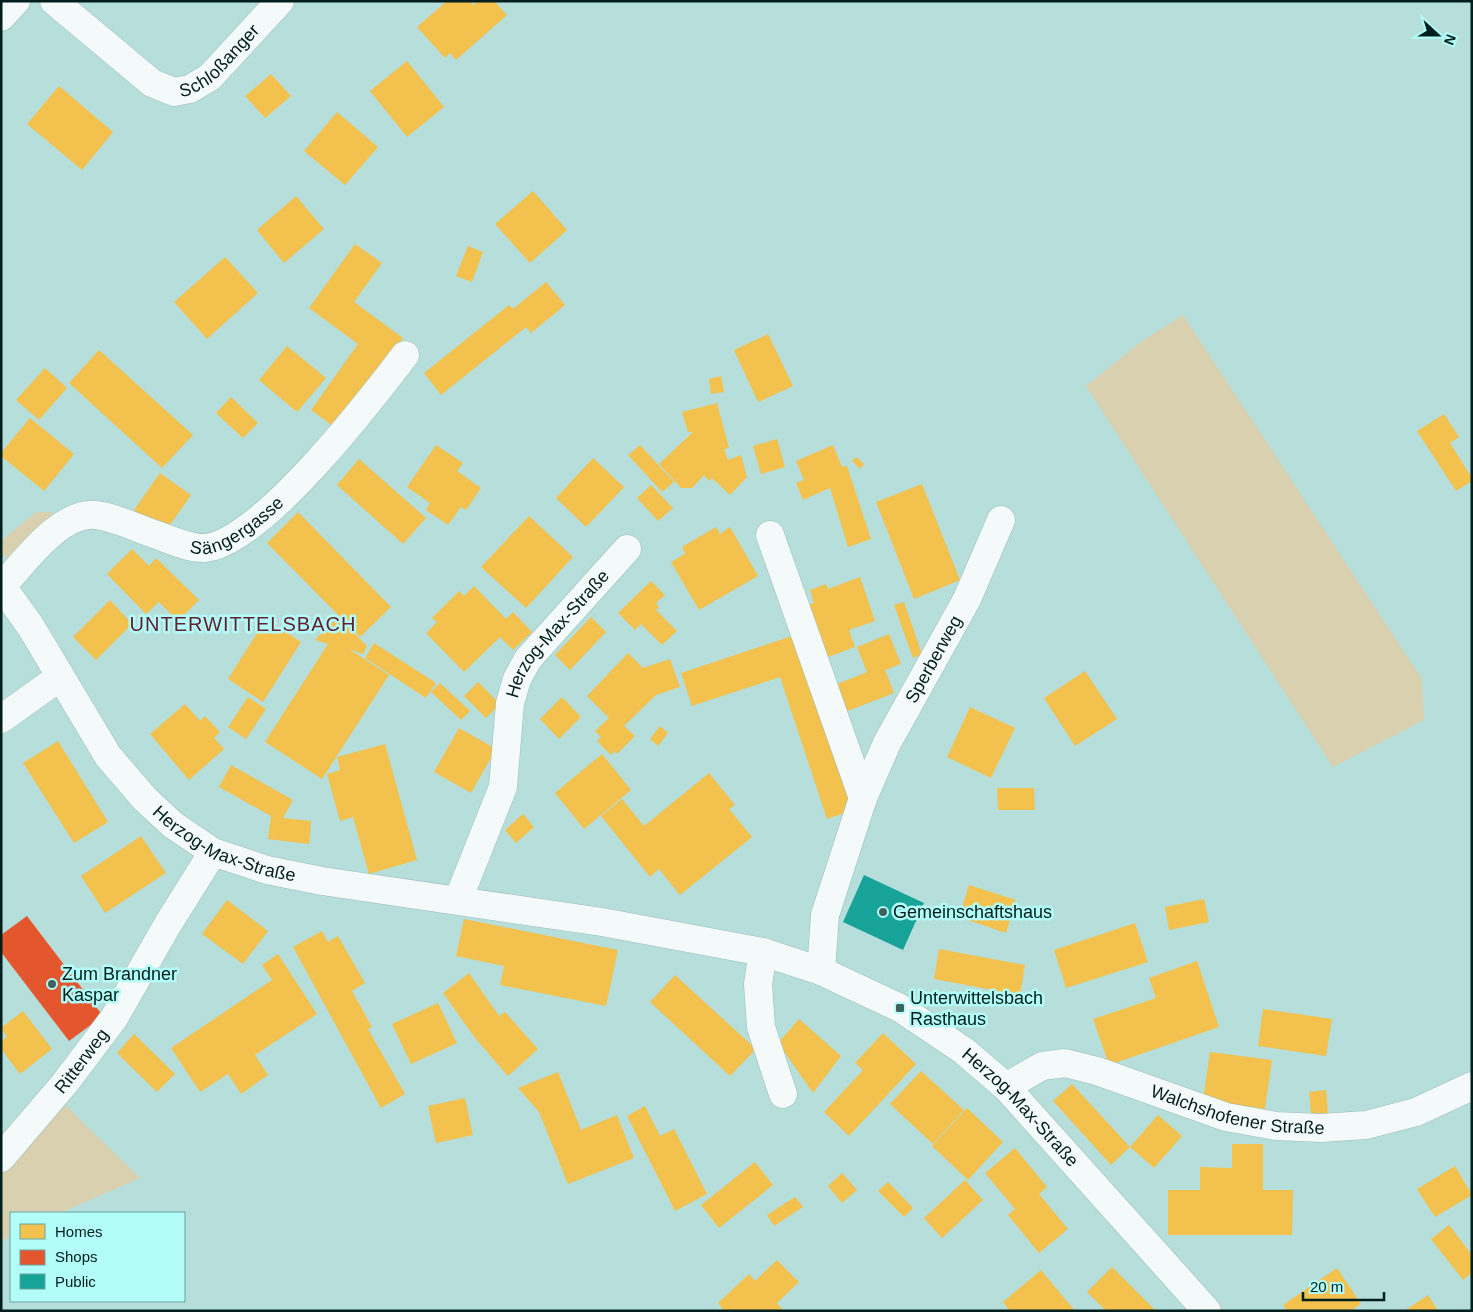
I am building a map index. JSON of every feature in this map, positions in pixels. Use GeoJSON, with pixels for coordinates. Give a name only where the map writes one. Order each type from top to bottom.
{"type":"FeatureCollection","features":[{"type":"Feature","properties":{"kind":"street"},"geometry":{"type":"LineString","coordinates":[[1,17],[16,1]]}},
{"type":"Feature","properties":{"kind":"street","name":"Schloßanger"},"geometry":{"type":"LineString","coordinates":[[54,1],[152,83],[174,92],[190,89],[210,76],[280,1]]}},
{"type":"Feature","properties":{"kind":"street","name":"Sängergasse"},"geometry":{"type":"LineString","coordinates":[[2,586],[55,530],[75,518],[96,515],[183,544],[204,548],[225,543],[248,528],[295,484],[352,424],[405,355]]}},
{"type":"Feature","properties":{"kind":"street","name":"Sperberweg"},"geometry":{"type":"LineString","coordinates":[[821,971],[825,915],[863,798],[887,743],[967,599],[1001,520]]}},
{"type":"Feature","properties":{"kind":"street"},"geometry":{"type":"LineString","coordinates":[[770,534],[863,798]]}},
{"type":"Feature","properties":{"kind":"street","name":"Herzog-Max-Straße"},"geometry":{"type":"LineString","coordinates":[[458,900],[503,787],[510,703],[516,679],[528,659],[627,549]]}},
{"type":"Feature","properties":{"kind":"street","name":"Herzog-Max-Straße"},"geometry":{"type":"LineString","coordinates":[[2,586],[31,628],[108,756],[144,799],[173,825],[214,852],[267,870],[322,882],[602,922],[763,952],[821,971],[900,1008],[964,1051],[1006,1087],[1204,1310]]}},
{"type":"Feature","properties":{"kind":"street"},"geometry":{"type":"LineString","coordinates":[[1,719],[60,677]]}},
{"type":"Feature","properties":{"kind":"street","name":"Ritterweg"},"geometry":{"type":"LineString","coordinates":[[1,1158],[66,1083],[114,1018],[168,924],[214,852]]}},
{"type":"Feature","properties":{"kind":"street"},"geometry":{"type":"LineString","coordinates":[[763,952],[758,984],[761,1027],[783,1094]]}},
{"type":"Feature","properties":{"kind":"street","name":"Walchshofener Straße"},"geometry":{"type":"LineString","coordinates":[[1006,1087],[1042,1066],[1065,1063],[1097,1071],[1226,1117],[1276,1126],[1321,1128],[1366,1125],[1408,1114],[1472,1086]]}},
{"type":"Feature","properties":{"kind":"shaded area"},"geometry":{"type":"Polygon","coordinates":[[[1183,315],[1422,679],[1424,720],[1333,767],[1086,386],[1142,341],[1183,315]]]}},
{"type":"Feature","properties":{"kind":"shaded area"},"geometry":{"type":"Polygon","coordinates":[[[36,512],[53,512],[24,552],[8,559],[1,552],[1,541],[36,512]]]}},
{"type":"Feature","properties":{"kind":"shaded area"},"geometry":{"type":"Polygon","coordinates":[[[60,1100],[140,1178],[62,1212],[10,1212],[10,1236],[1,1243],[1,1161],[60,1100]]]}},
{"type":"Feature","properties":{"kind":"building: Homes"},"geometry":{"type":"Polygon","coordinates":[[[447,1],[470,1],[473,5],[478,1],[494,1],[507,15],[456,60],[450,53],[445,58],[417,27],[447,1]]]}},
{"type":"Feature","properties":{"kind":"building: Homes"},"geometry":{"type":"Polygon","coordinates":[[[407,61],[444,107],[407,137],[370,91],[407,61]]]}},
{"type":"Feature","properties":{"kind":"building: Homes"},"geometry":{"type":"Polygon","coordinates":[[[271,74],[291,96],[265,118],[245,96],[271,74]]]}},
{"type":"Feature","properties":{"kind":"building: Homes"},"geometry":{"type":"Polygon","coordinates":[[[59,86],[113,132],[82,170],[27,124],[59,86]]]}},
{"type":"Feature","properties":{"kind":"building: Homes"},"geometry":{"type":"Polygon","coordinates":[[[337,112],[378,147],[345,185],[304,151],[337,112]]]}},
{"type":"Feature","properties":{"kind":"building: Homes"},"geometry":{"type":"Polygon","coordinates":[[[533,191],[567,230],[530,263],[495,224],[533,191]]]}},
{"type":"Feature","properties":{"kind":"building: Homes"},"geometry":{"type":"Polygon","coordinates":[[[296,196],[324,229],[284,263],[257,230],[296,196]]]}},
{"type":"Feature","properties":{"kind":"building: Homes"},"geometry":{"type":"Polygon","coordinates":[[[355,244],[382,263],[354,302],[403,338],[337,429],[311,410],[358,344],[309,308],[355,244]]]}},
{"type":"Feature","properties":{"kind":"building: Homes"},"geometry":{"type":"Polygon","coordinates":[[[468,246],[483,252],[472,282],[456,276],[468,246]]]}},
{"type":"Feature","properties":{"kind":"building: Homes"},"geometry":{"type":"Polygon","coordinates":[[[225,257],[258,293],[207,339],[174,302],[225,257]]]}},
{"type":"Feature","properties":{"kind":"building: Homes"},"geometry":{"type":"Polygon","coordinates":[[[546,282],[565,305],[531,333],[526,327],[441,395],[424,373],[509,305],[513,309],[546,282]]]}},
{"type":"Feature","properties":{"kind":"building: Homes"},"geometry":{"type":"Polygon","coordinates":[[[768,334],[793,386],[758,402],[734,350],[768,334]]]}},
{"type":"Feature","properties":{"kind":"building: Homes"},"geometry":{"type":"Polygon","coordinates":[[[287,346],[326,378],[297,412],[259,380],[287,346]]]}},
{"type":"Feature","properties":{"kind":"building: Homes"},"geometry":{"type":"Polygon","coordinates":[[[99,350],[193,435],[162,468],[69,383],[99,350]]]}},
{"type":"Feature","properties":{"kind":"building: Homes"},"geometry":{"type":"Polygon","coordinates":[[[45,368],[67,388],[39,420],[16,400],[45,368]]]}},
{"type":"Feature","properties":{"kind":"building: Homes"},"geometry":{"type":"Polygon","coordinates":[[[721,376],[724,392],[711,394],[709,379],[721,376]]]}},
{"type":"Feature","properties":{"kind":"building: Homes"},"geometry":{"type":"Polygon","coordinates":[[[231,397],[258,423],[243,438],[216,413],[231,397]]]}},
{"type":"Feature","properties":{"kind":"building: Homes"},"geometry":{"type":"Polygon","coordinates":[[[717,403],[729,448],[724,449],[728,460],[741,455],[747,477],[730,495],[712,478],[709,481],[704,475],[692,488],[681,488],[659,464],[693,432],[688,432],[682,412],[717,403]]]}},
{"type":"Feature","properties":{"kind":"building: Homes"},"geometry":{"type":"Polygon","coordinates":[[[1444,414],[1459,437],[1450,443],[1472,478],[1472,481],[1456,491],[1417,431],[1444,414]]]}},
{"type":"Feature","properties":{"kind":"building: Homes"},"geometry":{"type":"Polygon","coordinates":[[[30,418],[74,454],[44,491],[1,456],[1,453],[30,418]]]}},
{"type":"Feature","properties":{"kind":"building: Homes"},"geometry":{"type":"Polygon","coordinates":[[[777,439],[785,467],[761,474],[753,446],[777,439]]]}},
{"type":"Feature","properties":{"kind":"building: Homes"},"geometry":{"type":"Polygon","coordinates":[[[436,445],[463,463],[457,471],[481,488],[466,510],[461,507],[448,525],[426,510],[430,503],[407,487],[436,445]]]}},
{"type":"Feature","properties":{"kind":"building: Homes"},"geometry":{"type":"Polygon","coordinates":[[[640,445],[674,482],[662,492],[628,455],[640,445]]]}},
{"type":"Feature","properties":{"kind":"building: Homes"},"geometry":{"type":"Polygon","coordinates":[[[833,445],[842,467],[847,466],[871,539],[848,547],[830,488],[803,500],[796,483],[804,480],[796,461],[833,445]]]}},
{"type":"Feature","properties":{"kind":"building: Homes"},"geometry":{"type":"Polygon","coordinates":[[[856,457],[864,464],[860,469],[852,461],[856,457]]]}},
{"type":"Feature","properties":{"kind":"building: Homes"},"geometry":{"type":"Polygon","coordinates":[[[593,458],[624,487],[586,527],[556,498],[593,458]]]}},
{"type":"Feature","properties":{"kind":"building: Homes"},"geometry":{"type":"Polygon","coordinates":[[[359,459],[426,518],[403,544],[337,485],[359,459]]]}},
{"type":"Feature","properties":{"kind":"building: Homes"},"geometry":{"type":"Polygon","coordinates":[[[160,473],[191,495],[165,532],[134,510],[160,473]]]}},
{"type":"Feature","properties":{"kind":"building: Homes"},"geometry":{"type":"Polygon","coordinates":[[[922,484],[960,580],[914,599],[876,502],[922,484]]]}},
{"type":"Feature","properties":{"kind":"building: Homes"},"geometry":{"type":"Polygon","coordinates":[[[651,485],[673,508],[658,521],[637,498],[651,485]]]}},
{"type":"Feature","properties":{"kind":"building: Homes"},"geometry":{"type":"Polygon","coordinates":[[[298,512],[391,607],[360,637],[267,543],[298,512]]]}},
{"type":"Feature","properties":{"kind":"building: Homes"},"geometry":{"type":"Polygon","coordinates":[[[529,516],[573,557],[526,608],[481,567],[529,516]]]}},
{"type":"Feature","properties":{"kind":"building: Homes"},"geometry":{"type":"Polygon","coordinates":[[[716,527],[720,534],[730,527],[758,576],[699,610],[671,562],[685,554],[682,547],[716,527]]]}},
{"type":"Feature","properties":{"kind":"building: Homes"},"geometry":{"type":"Polygon","coordinates":[[[132,549],[149,566],[156,558],[199,600],[178,621],[159,602],[146,614],[107,574],[132,549]]]}},
{"type":"Feature","properties":{"kind":"building: Homes"},"geometry":{"type":"Polygon","coordinates":[[[860,577],[875,621],[849,630],[855,647],[828,657],[822,640],[819,641],[807,605],[814,603],[810,590],[826,584],[828,589],[860,577]]]}},
{"type":"Feature","properties":{"kind":"building: Homes"},"geometry":{"type":"Polygon","coordinates":[[[651,581],[665,595],[656,603],[659,607],[656,610],[677,631],[662,645],[641,624],[635,630],[618,613],[651,581]]]}},
{"type":"Feature","properties":{"kind":"building: Homes"},"geometry":{"type":"Polygon","coordinates":[[[474,586],[506,619],[513,612],[532,632],[513,650],[500,637],[464,672],[426,633],[437,622],[432,618],[459,591],[464,596],[474,586]]]}},
{"type":"Feature","properties":{"kind":"building: Homes"},"geometry":{"type":"Polygon","coordinates":[[[110,600],[132,624],[96,660],[73,637],[110,600]]]}},
{"type":"Feature","properties":{"kind":"building: Homes"},"geometry":{"type":"Polygon","coordinates":[[[904,602],[922,654],[913,658],[894,605],[904,602]]]}},
{"type":"Feature","properties":{"kind":"building: Homes"},"geometry":{"type":"Polygon","coordinates":[[[338,617],[367,646],[363,654],[349,649],[389,675],[322,779],[265,742],[328,644],[315,640],[338,617]]]}},
{"type":"Feature","properties":{"kind":"building: Homes"},"geometry":{"type":"Polygon","coordinates":[[[591,617],[606,632],[570,670],[555,655],[591,617]]]}},
{"type":"Feature","properties":{"kind":"building: Homes"},"geometry":{"type":"Polygon","coordinates":[[[266,619],[301,642],[263,702],[228,679],[266,619]]]}},
{"type":"Feature","properties":{"kind":"building: Homes"},"geometry":{"type":"Polygon","coordinates":[[[889,634],[901,664],[885,670],[894,693],[845,712],[835,685],[867,672],[857,647],[889,634]]]}},
{"type":"Feature","properties":{"kind":"building: Homes"},"geometry":{"type":"Polygon","coordinates":[[[795,635],[853,810],[827,819],[780,677],[692,706],[681,673],[795,635]]]}},
{"type":"Feature","properties":{"kind":"building: Homes"},"geometry":{"type":"Polygon","coordinates":[[[374,643],[436,683],[426,698],[365,658],[374,643]]]}},
{"type":"Feature","properties":{"kind":"building: Homes"},"geometry":{"type":"Polygon","coordinates":[[[628,653],[643,668],[670,659],[680,687],[656,695],[624,726],[635,736],[617,754],[615,751],[611,755],[597,741],[601,737],[595,731],[609,718],[587,696],[628,653]]]}},
{"type":"Feature","properties":{"kind":"building: Homes"},"geometry":{"type":"Polygon","coordinates":[[[1085,671],[1117,719],[1075,746],[1044,698],[1085,671]]]}},
{"type":"Feature","properties":{"kind":"building: Homes"},"geometry":{"type":"Polygon","coordinates":[[[478,682],[500,704],[486,718],[464,696],[478,682]]]}},
{"type":"Feature","properties":{"kind":"building: Homes"},"geometry":{"type":"Polygon","coordinates":[[[440,683],[470,711],[461,720],[431,692],[440,683]]]}},
{"type":"Feature","properties":{"kind":"building: Homes"},"geometry":{"type":"Polygon","coordinates":[[[248,697],[266,709],[246,739],[228,727],[248,697]]]}},
{"type":"Feature","properties":{"kind":"building: Homes"},"geometry":{"type":"Polygon","coordinates":[[[562,697],[581,717],[559,739],[540,719],[562,697]]]}},
{"type":"Feature","properties":{"kind":"building: Homes"},"geometry":{"type":"Polygon","coordinates":[[[185,704],[200,721],[205,716],[220,732],[214,738],[224,749],[189,780],[150,734],[185,704]]]}},
{"type":"Feature","properties":{"kind":"building: Homes"},"geometry":{"type":"Polygon","coordinates":[[[970,707],[1015,728],[991,778],[947,757],[970,707]]]}},
{"type":"Feature","properties":{"kind":"building: Homes"},"geometry":{"type":"Polygon","coordinates":[[[660,726],[668,733],[658,746],[650,739],[660,726]]]}},
{"type":"Feature","properties":{"kind":"building: Homes"},"geometry":{"type":"Polygon","coordinates":[[[459,728],[496,749],[471,793],[434,772],[459,728]]]}},
{"type":"Feature","properties":{"kind":"building: Homes"},"geometry":{"type":"Polygon","coordinates":[[[58,741],[108,822],[74,843],[23,763],[58,741]]]}},
{"type":"Feature","properties":{"kind":"building: Homes"},"geometry":{"type":"Polygon","coordinates":[[[385,744],[417,860],[369,874],[353,817],[340,821],[327,774],[340,770],[337,757],[385,744]]]}},
{"type":"Feature","properties":{"kind":"building: Homes"},"geometry":{"type":"Polygon","coordinates":[[[602,754],[631,790],[584,829],[555,793],[602,754]]]}},
{"type":"Feature","properties":{"kind":"building: Homes"},"geometry":{"type":"Polygon","coordinates":[[[231,765],[293,800],[283,818],[311,821],[309,844],[268,839],[271,816],[219,787],[231,765]]]}},
{"type":"Feature","properties":{"kind":"building: Homes"},"geometry":{"type":"Polygon","coordinates":[[[709,773],[735,805],[729,809],[752,837],[680,895],[659,869],[650,877],[601,816],[622,799],[644,826],[709,773]]]}},
{"type":"Feature","properties":{"kind":"building: Homes"},"geometry":{"type":"Polygon","coordinates":[[[997,788],[1034,788],[1035,810],[998,810],[997,788]]]}},
{"type":"Feature","properties":{"kind":"building: Homes"},"geometry":{"type":"Polygon","coordinates":[[[523,814],[534,827],[516,843],[505,830],[523,814]]]}},
{"type":"Feature","properties":{"kind":"building: Homes"},"geometry":{"type":"Polygon","coordinates":[[[141,836],[166,873],[105,913],[81,876],[141,836]]]}},
{"type":"Feature","properties":{"kind":"building: Homes"},"geometry":{"type":"Polygon","coordinates":[[[969,885],[1016,900],[1006,933],[959,917],[969,885]]]}},
{"type":"Feature","properties":{"kind":"building: Homes"},"geometry":{"type":"Polygon","coordinates":[[[1204,899],[1209,922],[1169,930],[1165,907],[1204,899]]]}},
{"type":"Feature","properties":{"kind":"building: Homes"},"geometry":{"type":"Polygon","coordinates":[[[227,900],[268,931],[243,964],[202,934],[227,900]]]}},
{"type":"Feature","properties":{"kind":"building: Homes"},"geometry":{"type":"Polygon","coordinates":[[[464,919],[618,950],[606,1006],[500,985],[504,966],[456,956],[464,919]]]}},
{"type":"Feature","properties":{"kind":"building: Homes"},"geometry":{"type":"Polygon","coordinates":[[[1135,923],[1148,962],[1066,988],[1054,950],[1135,923]]]}},
{"type":"Feature","properties":{"kind":"building: Homes"},"geometry":{"type":"Polygon","coordinates":[[[322,931],[328,942],[338,936],[365,983],[352,991],[372,1027],[368,1029],[405,1094],[381,1108],[293,947],[322,931]]]}},
{"type":"Feature","properties":{"kind":"building: Homes"},"geometry":{"type":"Polygon","coordinates":[[[939,949],[1025,965],[1020,995],[934,979],[939,949]]]}},
{"type":"Feature","properties":{"kind":"building: Homes"},"geometry":{"type":"Polygon","coordinates":[[[278,954],[317,1014],[255,1055],[268,1075],[241,1094],[228,1074],[200,1092],[171,1048],[272,980],[262,965],[278,954]]]}},
{"type":"Feature","properties":{"kind":"building: Homes"},"geometry":{"type":"Polygon","coordinates":[[[1197,961],[1219,1027],[1109,1065],[1093,1019],[1156,998],[1149,978],[1197,961]]]}},
{"type":"Feature","properties":{"kind":"building: Homes"},"geometry":{"type":"Polygon","coordinates":[[[469,973],[499,1016],[505,1012],[538,1049],[508,1076],[475,1038],[443,993],[469,973]]]}},
{"type":"Feature","properties":{"kind":"building: Homes"},"geometry":{"type":"Polygon","coordinates":[[[675,975],[756,1049],[730,1076],[650,1002],[675,975]]]}},
{"type":"Feature","properties":{"kind":"building: Homes"},"geometry":{"type":"Polygon","coordinates":[[[438,1003],[457,1043],[411,1064],[392,1024],[438,1003]]]}},
{"type":"Feature","properties":{"kind":"building: Homes"},"geometry":{"type":"Polygon","coordinates":[[[1263,1009],[1332,1019],[1326,1056],[1258,1046],[1263,1009]]]}},
{"type":"Feature","properties":{"kind":"building: Homes"},"geometry":{"type":"Polygon","coordinates":[[[23,1011],[52,1049],[20,1074],[1,1049],[1,1041],[7,1037],[1,1028],[23,1011]]]}},
{"type":"Feature","properties":{"kind":"building: Homes"},"geometry":{"type":"Polygon","coordinates":[[[799,1019],[841,1056],[813,1093],[778,1043],[799,1019]]]}},
{"type":"Feature","properties":{"kind":"building: Homes"},"geometry":{"type":"Polygon","coordinates":[[[883,1033],[916,1064],[849,1136],[824,1112],[863,1070],[855,1063],[883,1033]]]}},
{"type":"Feature","properties":{"kind":"building: Homes"},"geometry":{"type":"Polygon","coordinates":[[[134,1034],[175,1074],[157,1092],[117,1053],[134,1034]]]}},
{"type":"Feature","properties":{"kind":"building: Homes"},"geometry":{"type":"Polygon","coordinates":[[[1210,1052],[1272,1060],[1265,1109],[1203,1101],[1210,1052]]]}},
{"type":"Feature","properties":{"kind":"building: Homes"},"geometry":{"type":"Polygon","coordinates":[[[921,1071],[964,1110],[933,1144],[890,1104],[921,1071]]]}},
{"type":"Feature","properties":{"kind":"building: Homes"},"geometry":{"type":"Polygon","coordinates":[[[558,1072],[581,1130],[617,1115],[634,1158],[568,1184],[539,1112],[518,1088],[558,1072]]]}},
{"type":"Feature","properties":{"kind":"building: Homes"},"geometry":{"type":"Polygon","coordinates":[[[1072,1084],[1130,1147],[1111,1165],[1053,1101],[1072,1084]]]}},
{"type":"Feature","properties":{"kind":"building: Homes"},"geometry":{"type":"Polygon","coordinates":[[[1326,1090],[1328,1113],[1311,1114],[1309,1092],[1326,1090]]]}},
{"type":"Feature","properties":{"kind":"building: Homes"},"geometry":{"type":"Polygon","coordinates":[[[465,1098],[473,1135],[436,1143],[428,1106],[465,1098]]]}},
{"type":"Feature","properties":{"kind":"building: Homes"},"geometry":{"type":"Polygon","coordinates":[[[645,1106],[660,1136],[674,1129],[707,1194],[675,1211],[627,1116],[645,1106]]]}},
{"type":"Feature","properties":{"kind":"building: Homes"},"geometry":{"type":"Polygon","coordinates":[[[967,1108],[1003,1142],[968,1180],[932,1146],[967,1108]]]}},
{"type":"Feature","properties":{"kind":"building: Homes"},"geometry":{"type":"Polygon","coordinates":[[[1158,1115],[1182,1136],[1154,1168],[1130,1147],[1158,1115]]]}},
{"type":"Feature","properties":{"kind":"building: Homes"},"geometry":{"type":"Polygon","coordinates":[[[1232,1144],[1263,1144],[1263,1190],[1293,1190],[1292,1235],[1168,1235],[1168,1190],[1200,1190],[1200,1167],[1232,1168],[1232,1144]]]}},
{"type":"Feature","properties":{"kind":"building: Homes"},"geometry":{"type":"Polygon","coordinates":[[[1015,1148],[1047,1187],[1039,1194],[1068,1229],[1039,1253],[1008,1215],[1015,1209],[985,1173],[1015,1148]]]}},
{"type":"Feature","properties":{"kind":"building: Homes"},"geometry":{"type":"Polygon","coordinates":[[[755,1162],[773,1185],[719,1228],[701,1205],[755,1162]]]}},
{"type":"Feature","properties":{"kind":"building: Homes"},"geometry":{"type":"Polygon","coordinates":[[[1455,1166],[1472,1195],[1435,1217],[1417,1189],[1455,1166]]]}},
{"type":"Feature","properties":{"kind":"building: Homes"},"geometry":{"type":"Polygon","coordinates":[[[842,1173],[857,1190],[842,1203],[828,1186],[842,1173]]]}},
{"type":"Feature","properties":{"kind":"building: Homes"},"geometry":{"type":"Polygon","coordinates":[[[965,1180],[983,1200],[942,1238],[924,1218],[965,1180]]]}},
{"type":"Feature","properties":{"kind":"building: Homes"},"geometry":{"type":"Polygon","coordinates":[[[888,1182],[913,1208],[904,1217],[878,1191],[888,1182]]]}},
{"type":"Feature","properties":{"kind":"building: Homes"},"geometry":{"type":"Polygon","coordinates":[[[795,1197],[803,1207],[774,1226],[767,1215],[795,1197]]]}},
{"type":"Feature","properties":{"kind":"building: Homes"},"geometry":{"type":"Polygon","coordinates":[[[1449,1225],[1472,1255],[1472,1273],[1463,1280],[1431,1239],[1449,1225]]]}},
{"type":"Feature","properties":{"kind":"building: Homes"},"geometry":{"type":"Polygon","coordinates":[[[777,1260],[799,1282],[777,1303],[782,1309],[780,1311],[724,1311],[718,1303],[749,1274],[755,1281],[777,1260]]]}},
{"type":"Feature","properties":{"kind":"building: Homes"},"geometry":{"type":"Polygon","coordinates":[[[1112,1267],[1156,1311],[1106,1311],[1087,1292],[1112,1267]]]}},
{"type":"Feature","properties":{"kind":"building: Homes"},"geometry":{"type":"Polygon","coordinates":[[[1337,1268],[1361,1304],[1351,1311],[1287,1311],[1283,1305],[1337,1268]]]}},
{"type":"Feature","properties":{"kind":"building: Homes"},"geometry":{"type":"Polygon","coordinates":[[[1041,1270],[1075,1311],[1010,1311],[1003,1302],[1041,1270]]]}},
{"type":"Feature","properties":{"kind":"building: Homes"},"geometry":{"type":"Polygon","coordinates":[[[1428,1295],[1438,1311],[1404,1311],[1428,1295]]]}},
{"type":"Feature","properties":{"kind":"building: Shops","name":"Zum Brandner Kaspar"},"geometry":{"type":"Polygon","coordinates":[[[27,916],[103,1016],[69,1041],[1,952],[1,935],[27,916]]]}},
{"type":"Feature","properties":{"kind":"building: Public","name":"Gemeinschaftshaus"},"geometry":{"type":"Polygon","coordinates":[[[864,875],[924,903],[903,950],[843,922],[864,875]]]}},
{"type":"Feature","properties":{"kind":"place","name":"Gemeinschaftshaus"},"geometry":{"type":"Point","coordinates":[883,912]}},
{"type":"Feature","properties":{"kind":"place","name":"Zum Brandner Kaspar"},"geometry":{"type":"Point","coordinates":[52,984]}},
{"type":"Feature","properties":{"kind":"place","name":"Unterwittelsbach Rasthaus"},"geometry":{"type":"Point","coordinates":[900,1008]}},
{"type":"Feature","properties":{"kind":"district","name":"UNTERWITTELSBACH"},"geometry":{"type":"Point","coordinates":[243,624]}}]}
